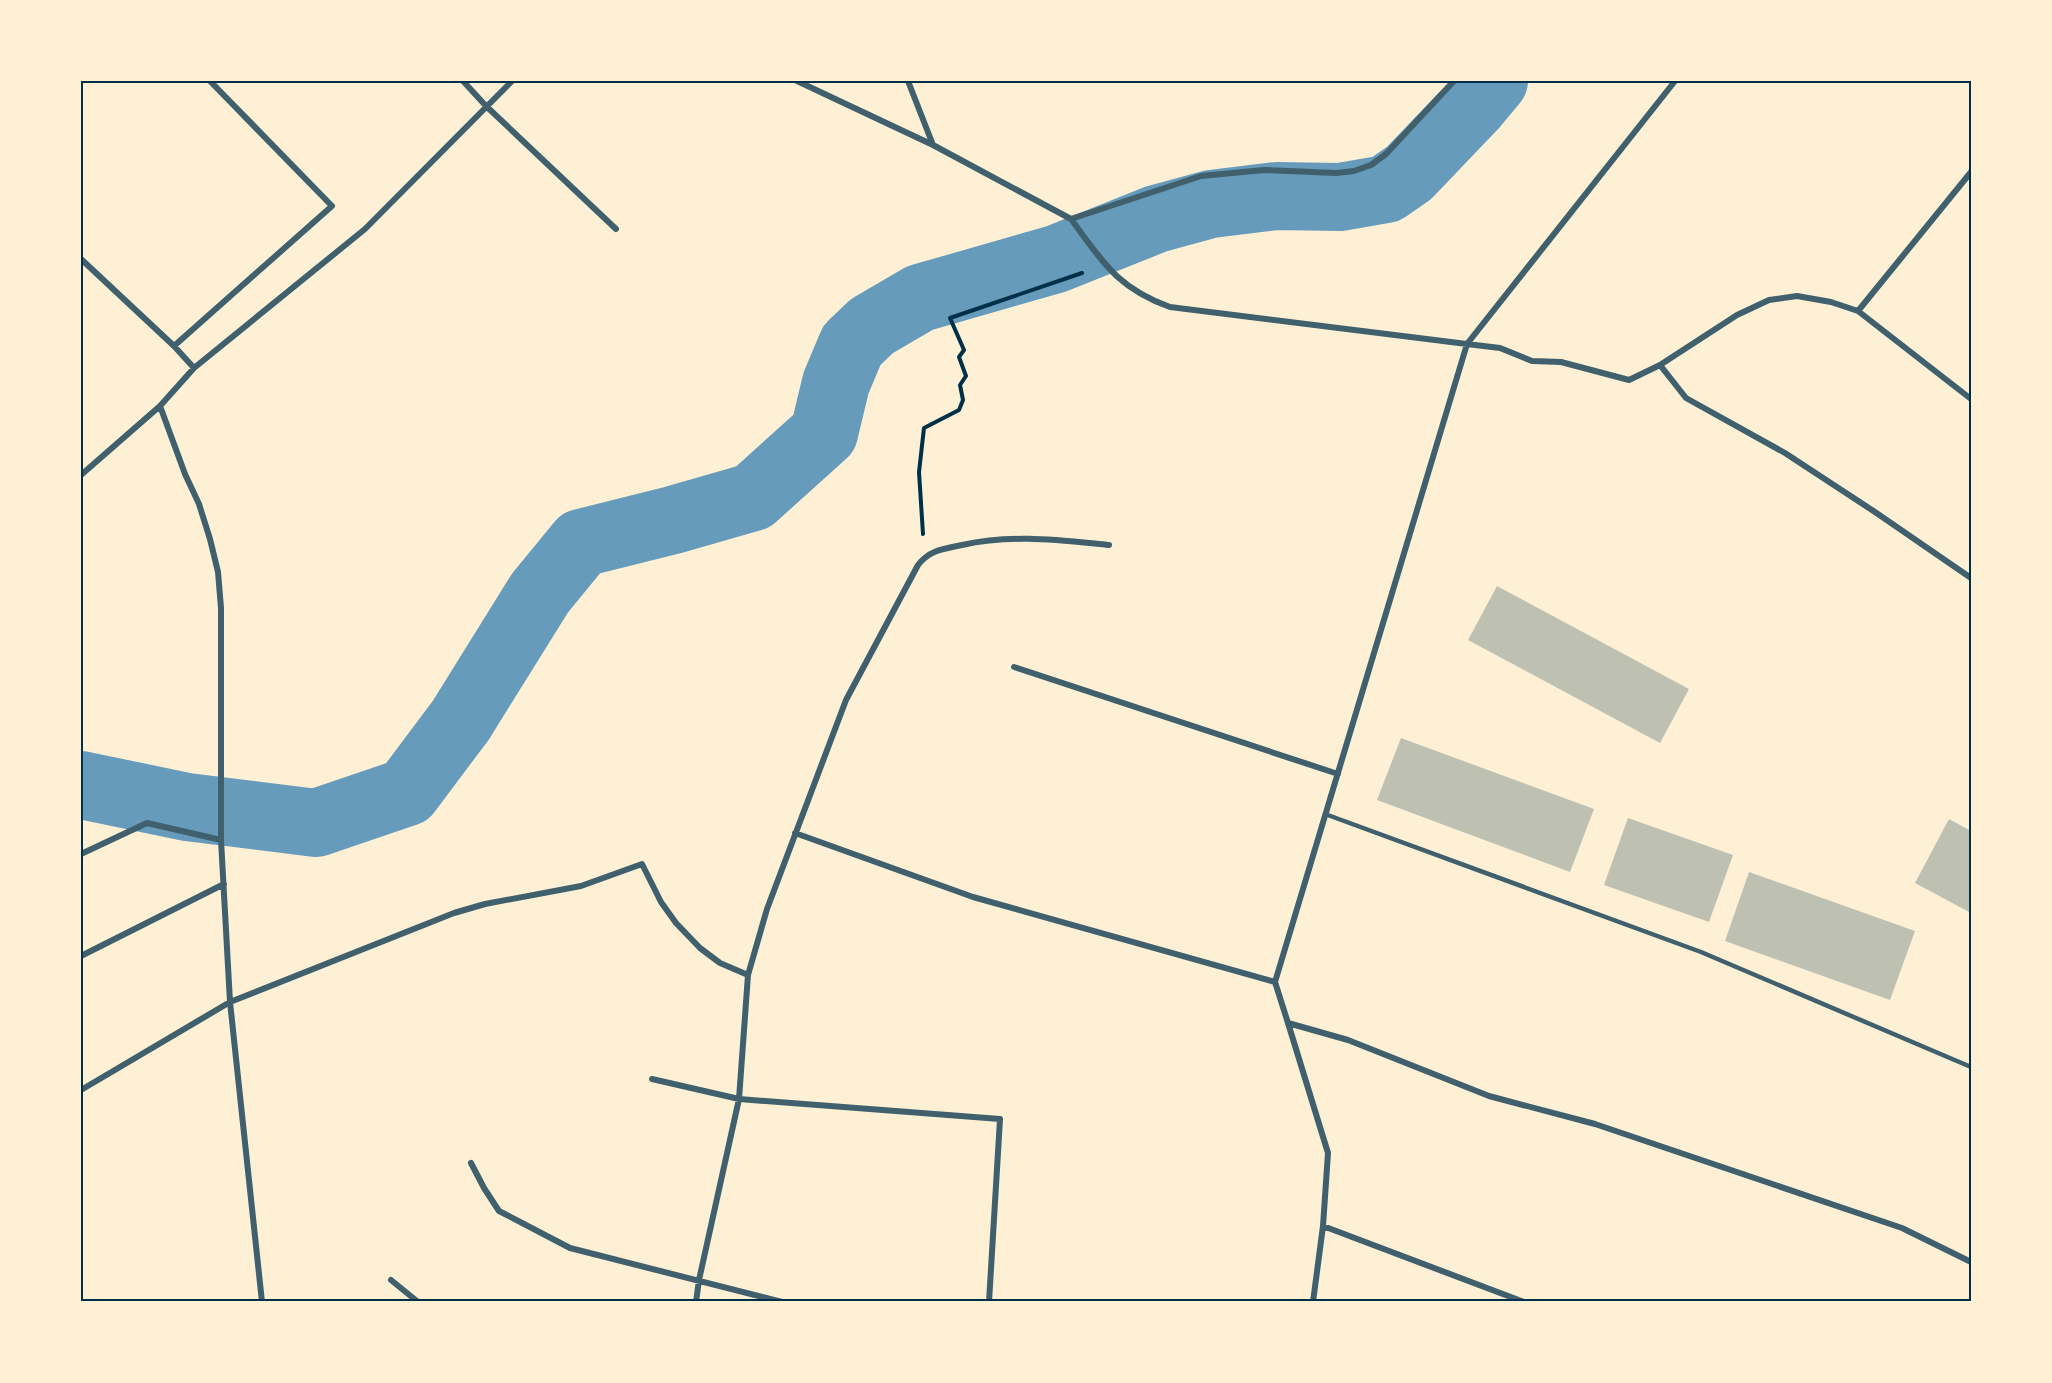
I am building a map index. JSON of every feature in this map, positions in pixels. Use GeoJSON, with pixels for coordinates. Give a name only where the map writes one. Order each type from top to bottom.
{"type":"FeatureCollection","features":[{"type":"Feature","properties":{"kind":"street"},"geometry":{"type":"LineString","coordinates":[[174,346],[332,206],[210,81]]}},
{"type":"Feature","properties":{"kind":"street"},"geometry":{"type":"LineString","coordinates":[[463,81],[486,106],[616,229]]}},
{"type":"Feature","properties":{"kind":"street"},"geometry":{"type":"LineString","coordinates":[[81,475],[160,406],[194,368],[365,229],[512,81]]}},
{"type":"Feature","properties":{"kind":"street"},"geometry":{"type":"LineString","coordinates":[[797,81],[933,145],[1071,219],[1119,279],[1148,299],[1170,307],[1500,348],[1532,361],[1561,362],[1629,380],[1660,365],[1737,315],[1769,300],[1797,296],[1831,302],[1858,311],[1971,399]]}},
{"type":"Feature","properties":{"kind":"street"},"geometry":{"type":"LineString","coordinates":[[908,81],[933,145]]}},
{"type":"Feature","properties":{"kind":"street"},"geometry":{"type":"LineString","coordinates":[[1071,219],[1201,176],[1264,170],[1354,171],[1371,165],[1400,141],[1454,81]]}},
{"type":"Feature","properties":{"kind":"street"},"geometry":{"type":"LineString","coordinates":[[1313,1302],[1323,1226],[1328,1154],[1275,982],[1467,344],[1675,81]]}},
{"type":"Feature","properties":{"kind":"street"},"geometry":{"type":"LineString","coordinates":[[1858,311],[1971,172]]}},
{"type":"Feature","properties":{"kind":"street"},"geometry":{"type":"LineString","coordinates":[[81,259],[174,346],[194,368]]}},
{"type":"Feature","properties":{"kind":"street"},"geometry":{"type":"LineString","coordinates":[[1660,365],[1686,398],[1785,453],[1971,578]]}},
{"type":"Feature","properties":{"kind":"street"},"geometry":{"type":"LineString","coordinates":[[160,406],[185,474],[199,504],[218,572],[221,608],[221,837],[230,1002],[262,1302]]}},
{"type":"Feature","properties":{"kind":"street"},"geometry":{"type":"LineString","coordinates":[[696,1302],[739,1099],[748,975],[767,909],[846,700],[918,565],[926,555],[940,549],[989,540],[1030,538],[1108,545]]}},
{"type":"Feature","properties":{"kind":"street"},"geometry":{"type":"LineString","coordinates":[[1014,667],[1338,774]]}},
{"type":"Feature","properties":{"kind":"street"},"geometry":{"type":"LineString","coordinates":[[81,854],[147,823],[221,837]]}},
{"type":"Feature","properties":{"kind":"street"},"geometry":{"type":"LineString","coordinates":[[795,833],[973,897],[1275,982]]}},
{"type":"Feature","properties":{"kind":"street"},"geometry":{"type":"LineString","coordinates":[[81,1090],[230,1002],[454,913],[485,904],[581,886],[642,864],[661,902],[676,923],[700,948],[720,963],[748,975]]}},
{"type":"Feature","properties":{"kind":"street"},"geometry":{"type":"LineString","coordinates":[[81,956],[224,884]]}},
{"type":"Feature","properties":{"kind":"street"},"geometry":{"type":"LineString","coordinates":[[1287,1023],[1348,1040],[1489,1096],[1594,1124],[1902,1228],[1971,1262]]}},
{"type":"Feature","properties":{"kind":"street"},"geometry":{"type":"LineString","coordinates":[[652,1079],[739,1099],[1000,1119],[990,1302]]}},
{"type":"Feature","properties":{"kind":"street"},"geometry":{"type":"LineString","coordinates":[[471,1163],[499,1211],[570,1248],[782,1302]]}},
{"type":"Feature","properties":{"kind":"street"},"geometry":{"type":"LineString","coordinates":[[1323,1226],[1524,1302]]}},
{"type":"Feature","properties":{"kind":"street"},"geometry":{"type":"LineString","coordinates":[[391,1280],[418,1302]]}},
{"type":"Feature","properties":{"kind":"lane"},"geometry":{"type":"LineString","coordinates":[[1325,814],[1701,952],[1971,1067]]}},
{"type":"Feature","properties":{"kind":"path"},"geometry":{"type":"LineString","coordinates":[[926,555],[919,472],[924,428],[959,410],[963,400],[960,385],[966,376],[959,357],[964,350],[950,318],[1106,265]]}},
{"type":"Feature","properties":{"kind":"building"},"geometry":{"type":"Polygon","coordinates":[[[1497,586],[1689,689],[1660,743],[1468,640],[1497,586]]]}},
{"type":"Feature","properties":{"kind":"building"},"geometry":{"type":"Polygon","coordinates":[[[1401,738],[1594,809],[1570,872],[1377,800],[1401,738]]]}},
{"type":"Feature","properties":{"kind":"building"},"geometry":{"type":"Polygon","coordinates":[[[1628,818],[1733,855],[1709,922],[1604,885],[1628,818]]]}},
{"type":"Feature","properties":{"kind":"building"},"geometry":{"type":"Polygon","coordinates":[[[1949,819],[1971,831],[1971,913],[1915,883],[1949,819]]]}},
{"type":"Feature","properties":{"kind":"building"},"geometry":{"type":"Polygon","coordinates":[[[1749,872],[1915,931],[1890,1000],[1725,941],[1749,872]]]}},
{"type":"Feature","properties":{"kind":"waterway"},"geometry":{"type":"LineString","coordinates":[[81,785],[187,807],[316,823],[407,792],[461,720],[540,593],[581,543],[753,497],[824,433],[836,383],[852,345],[872,326],[920,298],[1056,259],[1156,219],[1211,204],[1277,196],[1340,197],[1386,189],[1409,173],[1494,81]]}}]}
